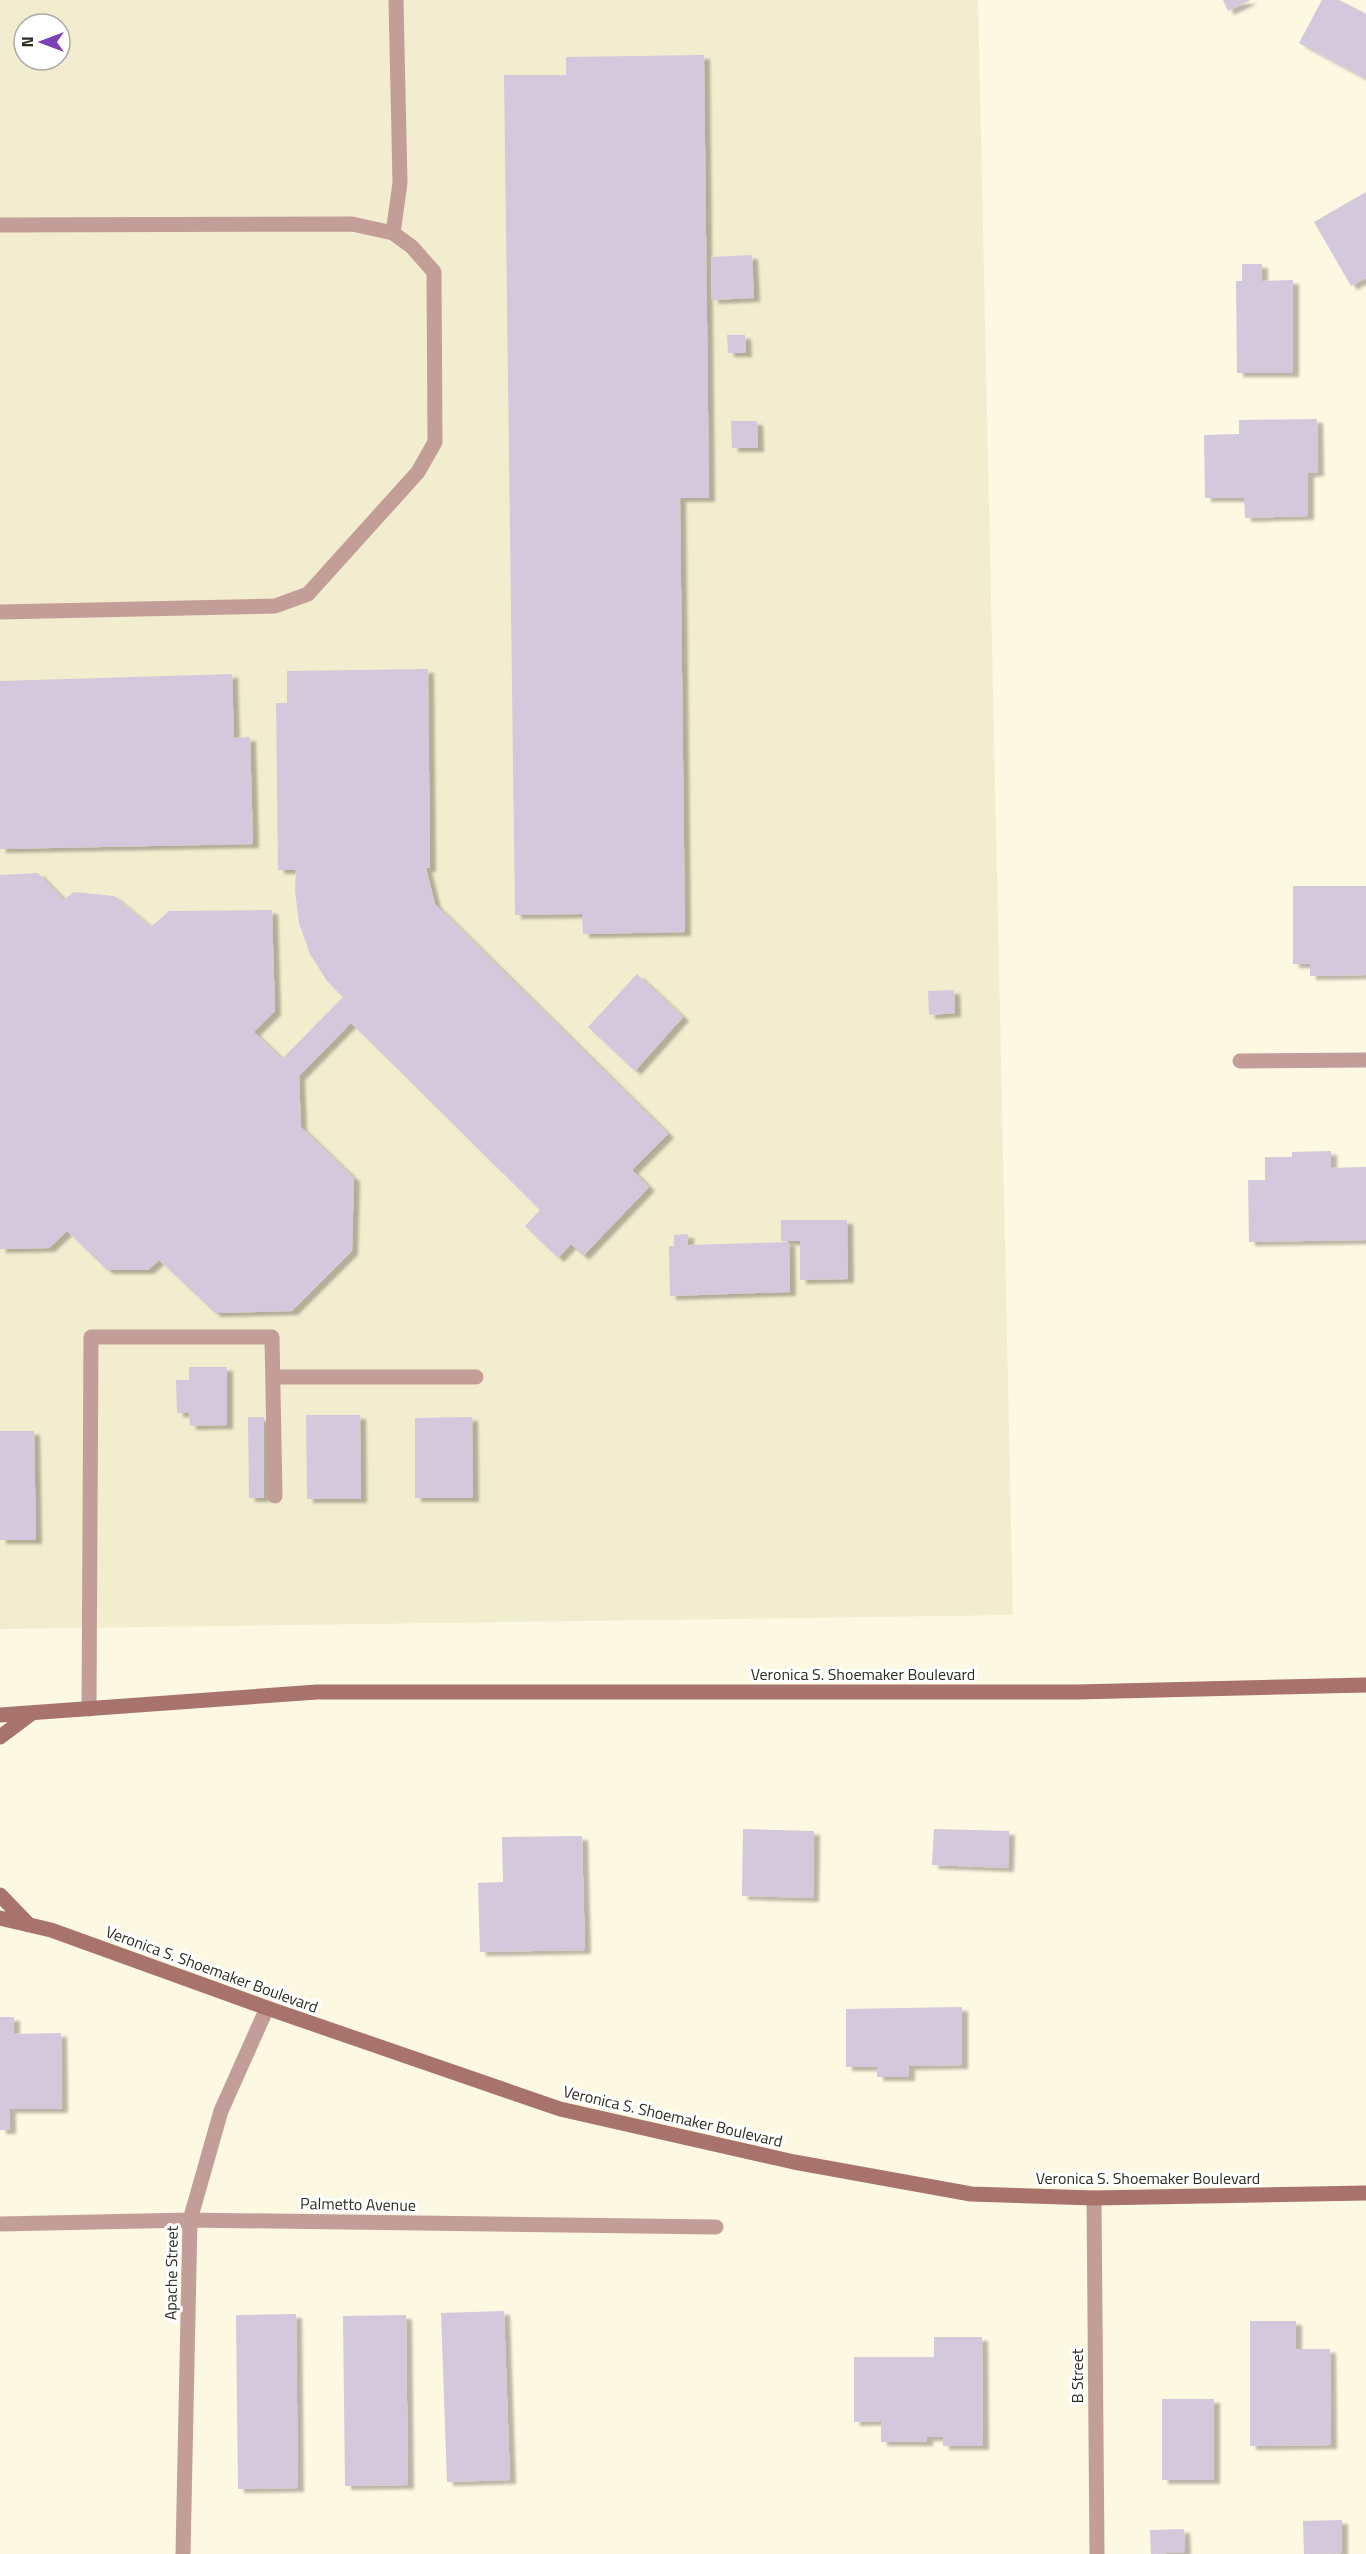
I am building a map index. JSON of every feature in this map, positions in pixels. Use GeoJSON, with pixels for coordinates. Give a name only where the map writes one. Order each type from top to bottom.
{"type":"FeatureCollection","features":[{"type":"Feature","properties":{"kind":"street"},"geometry":{"type":"LineString","coordinates":[[393,233],[400,183],[396,0]]}},
{"type":"Feature","properties":{"kind":"street"},"geometry":{"type":"LineString","coordinates":[[0,225],[352,224],[393,233],[412,247],[434,272],[435,442],[418,472],[308,594],[275,606],[0,612]]}},
{"type":"Feature","properties":{"kind":"street"},"geometry":{"type":"LineString","coordinates":[[1240,1061],[1366,1060]]}},
{"type":"Feature","properties":{"kind":"street"},"geometry":{"type":"LineString","coordinates":[[89,1709],[91,1337],[272,1337],[275,1496]]}},
{"type":"Feature","properties":{"kind":"street"},"geometry":{"type":"LineString","coordinates":[[273,1377],[476,1377]]}},
{"type":"Feature","properties":{"kind":"street","name":"Veronica S. Shoemaker Boulevard"},"geometry":{"type":"LineString","coordinates":[[0,1715],[317,1692],[1077,1692],[1366,1684]]}},
{"type":"Feature","properties":{"kind":"street"},"geometry":{"type":"LineString","coordinates":[[0,1737],[32,1713]]}},
{"type":"Feature","properties":{"kind":"street"},"geometry":{"type":"LineString","coordinates":[[0,1894],[29,1925]]}},
{"type":"Feature","properties":{"kind":"street","name":"Veronica S. Shoemaker Boulevard"},"geometry":{"type":"LineString","coordinates":[[0,1918],[51,1930],[267,2008],[560,2109],[794,2162],[971,2194],[1094,2198],[1366,2193]]}},
{"type":"Feature","properties":{"kind":"street","name":"Apache Street"},"geometry":{"type":"LineString","coordinates":[[183,2554],[190,2220],[221,2110],[267,2008]]}},
{"type":"Feature","properties":{"kind":"street","name":"B Street"},"geometry":{"type":"LineString","coordinates":[[1094,2198],[1097,2554]]}},
{"type":"Feature","properties":{"kind":"street","name":"Palmetto Avenue"},"geometry":{"type":"LineString","coordinates":[[0,2224],[190,2220],[716,2227]]}},
{"type":"Feature","properties":{"kind":"shaded area"},"geometry":{"type":"Polygon","coordinates":[[[0,0],[978,0],[1013,1615],[0,1629],[0,0]]]}},
{"type":"Feature","properties":{"kind":"building"},"geometry":{"type":"Polygon","coordinates":[[[1223,0],[1251,0],[1228,11],[1223,0]]]}},
{"type":"Feature","properties":{"kind":"building"},"geometry":{"type":"Polygon","coordinates":[[[1322,0],[1339,0],[1366,14],[1366,79],[1299,43],[1322,0]]]}},
{"type":"Feature","properties":{"kind":"building"},"geometry":{"type":"Polygon","coordinates":[[[704,55],[709,498],[680,498],[685,932],[583,934],[582,914],[515,915],[504,75],[566,75],[566,57],[704,55]]]}},
{"type":"Feature","properties":{"kind":"building"},"geometry":{"type":"Polygon","coordinates":[[[1366,192],[1366,278],[1351,286],[1314,222],[1366,192]]]}},
{"type":"Feature","properties":{"kind":"building"},"geometry":{"type":"Polygon","coordinates":[[[752,255],[754,298],[712,300],[711,257],[752,255]]]}},
{"type":"Feature","properties":{"kind":"building"},"geometry":{"type":"Polygon","coordinates":[[[1242,264],[1262,264],[1262,281],[1293,280],[1293,373],[1237,373],[1236,281],[1242,281],[1242,264]]]}},
{"type":"Feature","properties":{"kind":"building"},"geometry":{"type":"Polygon","coordinates":[[[727,335],[745,335],[746,353],[728,353],[727,335]]]}},
{"type":"Feature","properties":{"kind":"building"},"geometry":{"type":"Polygon","coordinates":[[[1317,419],[1318,472],[1308,473],[1308,516],[1245,518],[1244,498],[1205,498],[1204,435],[1239,434],[1239,420],[1317,419]]]}},
{"type":"Feature","properties":{"kind":"building"},"geometry":{"type":"Polygon","coordinates":[[[731,421],[757,421],[758,448],[732,448],[731,421]]]}},
{"type":"Feature","properties":{"kind":"building"},"geometry":{"type":"Polygon","coordinates":[[[428,669],[430,868],[426,868],[435,904],[668,1134],[632,1170],[649,1187],[583,1256],[571,1244],[558,1258],[525,1226],[540,1210],[351,1023],[299,1076],[301,1127],[354,1178],[352,1251],[292,1311],[215,1313],[159,1260],[148,1270],[107,1270],[67,1231],[49,1248],[0,1249],[0,875],[38,873],[64,900],[73,892],[114,896],[151,927],[169,911],[272,910],[275,1011],[254,1032],[282,1059],[343,997],[327,981],[310,954],[299,923],[295,891],[296,870],[278,870],[276,703],[287,703],[287,671],[428,669]]]}},
{"type":"Feature","properties":{"kind":"building"},"geometry":{"type":"Polygon","coordinates":[[[232,674],[234,738],[250,737],[253,844],[0,849],[0,681],[232,674]]]}},
{"type":"Feature","properties":{"kind":"building"},"geometry":{"type":"Polygon","coordinates":[[[1293,886],[1366,886],[1366,975],[1310,976],[1310,964],[1293,964],[1293,886]]]}},
{"type":"Feature","properties":{"kind":"building"},"geometry":{"type":"Polygon","coordinates":[[[637,974],[683,1017],[635,1071],[588,1027],[637,974]]]}},
{"type":"Feature","properties":{"kind":"building"},"geometry":{"type":"Polygon","coordinates":[[[954,990],[955,1013],[929,1015],[928,991],[954,990]]]}},
{"type":"Feature","properties":{"kind":"building"},"geometry":{"type":"Polygon","coordinates":[[[1331,1151],[1331,1168],[1366,1167],[1366,1240],[1249,1242],[1248,1180],[1265,1180],[1265,1157],[1292,1157],[1292,1152],[1331,1151]]]}},
{"type":"Feature","properties":{"kind":"building"},"geometry":{"type":"Polygon","coordinates":[[[781,1220],[847,1220],[848,1279],[800,1280],[800,1241],[781,1241],[781,1220]]]}},
{"type":"Feature","properties":{"kind":"building"},"geometry":{"type":"Polygon","coordinates":[[[688,1234],[688,1245],[789,1242],[790,1292],[670,1296],[669,1246],[674,1246],[674,1235],[688,1234]]]}},
{"type":"Feature","properties":{"kind":"building"},"geometry":{"type":"Polygon","coordinates":[[[189,1367],[227,1367],[227,1425],[190,1426],[189,1413],[177,1413],[176,1380],[189,1380],[189,1367]]]}},
{"type":"Feature","properties":{"kind":"building"},"geometry":{"type":"Polygon","coordinates":[[[306,1415],[360,1415],[361,1499],[307,1499],[306,1415]]]}},
{"type":"Feature","properties":{"kind":"building"},"geometry":{"type":"Polygon","coordinates":[[[248,1417],[264,1417],[264,1498],[249,1498],[248,1417]]]}},
{"type":"Feature","properties":{"kind":"building"},"geometry":{"type":"Polygon","coordinates":[[[472,1417],[473,1498],[415,1498],[415,1418],[472,1417]]]}},
{"type":"Feature","properties":{"kind":"building"},"geometry":{"type":"Polygon","coordinates":[[[0,1431],[34,1431],[36,1540],[0,1540],[0,1431]]]}},
{"type":"Feature","properties":{"kind":"building"},"geometry":{"type":"Polygon","coordinates":[[[743,1829],[814,1831],[813,1898],[742,1896],[743,1829]]]}},
{"type":"Feature","properties":{"kind":"building"},"geometry":{"type":"Polygon","coordinates":[[[934,1829],[1009,1831],[1008,1868],[932,1865],[934,1829]]]}},
{"type":"Feature","properties":{"kind":"building"},"geometry":{"type":"Polygon","coordinates":[[[582,1836],[585,1950],[480,1952],[478,1883],[503,1882],[502,1837],[582,1836]]]}},
{"type":"Feature","properties":{"kind":"building"},"geometry":{"type":"Polygon","coordinates":[[[962,2007],[962,2065],[909,2066],[909,2077],[877,2077],[877,2067],[846,2067],[846,2009],[962,2007]]]}},
{"type":"Feature","properties":{"kind":"building"},"geometry":{"type":"Polygon","coordinates":[[[0,2017],[14,2017],[14,2034],[61,2033],[62,2109],[10,2109],[10,2130],[0,2130],[0,2017]]]}},
{"type":"Feature","properties":{"kind":"building"},"geometry":{"type":"Polygon","coordinates":[[[504,2311],[510,2480],[447,2482],[441,2313],[504,2311]]]}},
{"type":"Feature","properties":{"kind":"building"},"geometry":{"type":"Polygon","coordinates":[[[296,2314],[298,2488],[238,2489],[236,2315],[296,2314]]]}},
{"type":"Feature","properties":{"kind":"building"},"geometry":{"type":"Polygon","coordinates":[[[406,2315],[408,2485],[345,2486],[343,2316],[406,2315]]]}},
{"type":"Feature","properties":{"kind":"building"},"geometry":{"type":"Polygon","coordinates":[[[1250,2321],[1296,2321],[1296,2349],[1330,2349],[1331,2445],[1250,2446],[1250,2321]]]}},
{"type":"Feature","properties":{"kind":"building"},"geometry":{"type":"Polygon","coordinates":[[[934,2337],[982,2337],[983,2446],[943,2446],[943,2437],[927,2437],[927,2442],[881,2442],[881,2421],[854,2422],[854,2357],[934,2357],[934,2337]]]}},
{"type":"Feature","properties":{"kind":"building"},"geometry":{"type":"Polygon","coordinates":[[[1162,2399],[1214,2399],[1214,2480],[1162,2480],[1162,2399]]]}},
{"type":"Feature","properties":{"kind":"building"},"geometry":{"type":"Polygon","coordinates":[[[1342,2520],[1342,2553],[1304,2554],[1303,2521],[1342,2520]]]}},
{"type":"Feature","properties":{"kind":"building"},"geometry":{"type":"Polygon","coordinates":[[[1184,2529],[1185,2552],[1151,2554],[1150,2530],[1184,2529]]]}}]}
